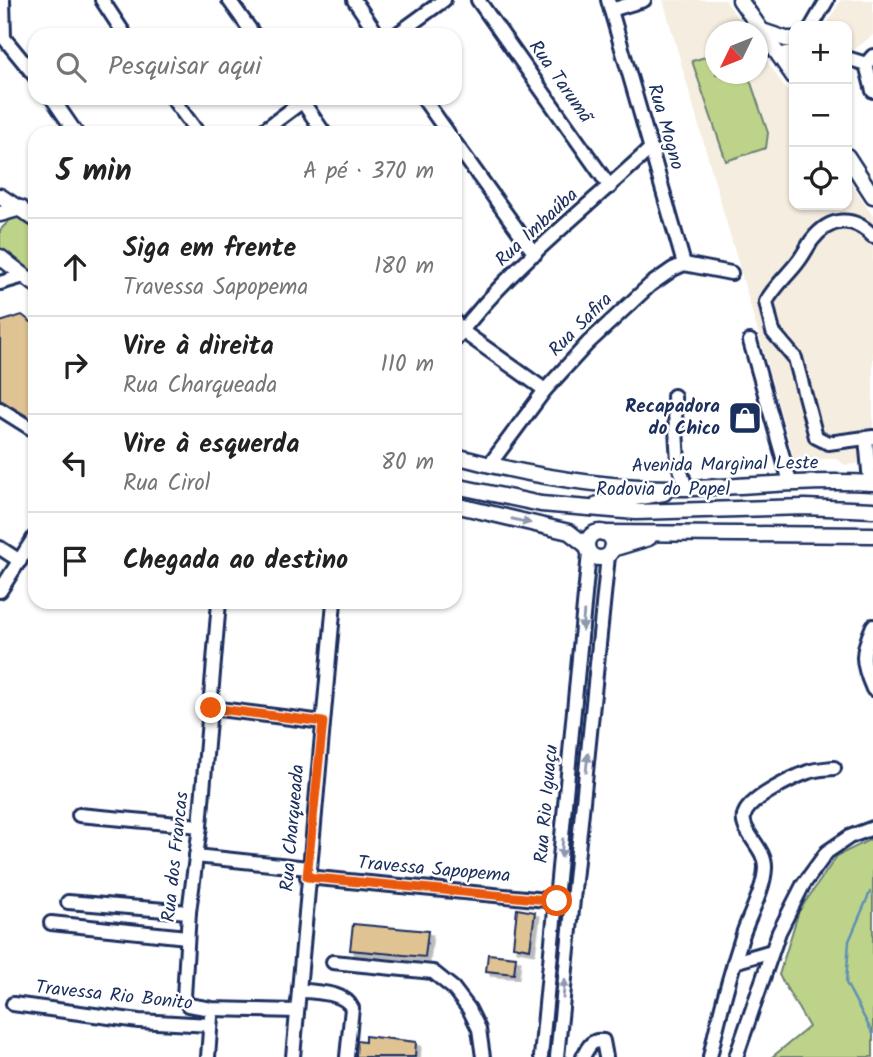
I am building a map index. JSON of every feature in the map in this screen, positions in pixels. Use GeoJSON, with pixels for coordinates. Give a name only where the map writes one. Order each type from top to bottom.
{"type":"FeatureCollection","features":[{"type":"Feature","properties":{"kind":"main road"},"geometry":{"type":"LineString","coordinates":[[740,0],[754,21]]}},
{"type":"Feature","properties":{"kind":"main road"},"geometry":{"type":"LineString","coordinates":[[768,33],[789,39]]}},
{"type":"Feature","properties":{"kind":"main road"},"geometry":{"type":"LineString","coordinates":[[768,40],[789,70]]}},
{"type":"Feature","properties":{"kind":"main road"},"geometry":{"type":"LineString","coordinates":[[852,164],[873,196]]}},
{"type":"Feature","properties":{"kind":"main road"},"geometry":{"type":"LineString","coordinates":[[0,195],[28,214]]}},
{"type":"Feature","properties":{"kind":"main road"},"geometry":{"type":"LineString","coordinates":[[0,214],[21,208]]}},
{"type":"Feature","properties":{"kind":"main road"},"geometry":{"type":"LineString","coordinates":[[0,257],[28,278]]}},
{"type":"Feature","properties":{"kind":"main road","name":"Avenida Marginal Leste"},"geometry":{"type":"LineString","coordinates":[[462,458],[584,482],[686,488],[790,482],[871,483]]}},
{"type":"Feature","properties":{"kind":"main road","name":"Rodovia do Papel"},"geometry":{"type":"LineString","coordinates":[[462,487],[541,504],[636,512],[805,507],[873,510]]}},
{"type":"Feature","properties":{"kind":"main road"},"geometry":{"type":"LineString","coordinates":[[571,507],[641,498],[686,488]]}},
{"type":"Feature","properties":{"kind":"main road"},"geometry":{"type":"LineString","coordinates":[[462,507],[569,532],[596,558],[660,534]]}},
{"type":"Feature","properties":{"kind":"main road"},"geometry":{"type":"LineString","coordinates":[[588,550],[591,535],[603,533],[873,535]]}},
{"type":"Feature","properties":{"kind":"main road"},"geometry":{"type":"LineString","coordinates":[[603,533],[610,537],[610,552]]}},
{"type":"Feature","properties":{"kind":"street"},"geometry":{"type":"LineString","coordinates":[[4,0],[2,37],[28,68]]}},
{"type":"Feature","properties":{"kind":"street"},"geometry":{"type":"LineString","coordinates":[[102,0],[120,28]]}},
{"type":"Feature","properties":{"kind":"street"},"geometry":{"type":"LineString","coordinates":[[229,0],[249,28]]}},
{"type":"Feature","properties":{"kind":"street"},"geometry":{"type":"LineString","coordinates":[[354,0],[373,28]]}},
{"type":"Feature","properties":{"kind":"street"},"geometry":{"type":"LineString","coordinates":[[406,28],[444,0]]}},
{"type":"Feature","properties":{"kind":"street","name":"Rua Tarumã"},"geometry":{"type":"LineString","coordinates":[[478,0],[610,187]]}},
{"type":"Feature","properties":{"kind":"street"},"geometry":{"type":"LineString","coordinates":[[608,3],[644,0]]}},
{"type":"Feature","properties":{"kind":"street"},"geometry":{"type":"LineString","coordinates":[[815,21],[827,0]]}},
{"type":"Feature","properties":{"kind":"street","name":"Rua Mogno"},"geometry":{"type":"LineString","coordinates":[[608,3],[684,264]]}},
{"type":"Feature","properties":{"kind":"street"},"geometry":{"type":"LineString","coordinates":[[779,55],[789,52]]}},
{"type":"Feature","properties":{"kind":"street"},"geometry":{"type":"LineString","coordinates":[[852,58],[870,60],[873,90]]}},
{"type":"Feature","properties":{"kind":"street"},"geometry":{"type":"LineString","coordinates":[[57,105],[71,126]]}},
{"type":"Feature","properties":{"kind":"street"},"geometry":{"type":"LineString","coordinates":[[177,105],[193,126]]}},
{"type":"Feature","properties":{"kind":"street"},"geometry":{"type":"LineString","coordinates":[[269,126],[295,105]]}},
{"type":"Feature","properties":{"kind":"street"},"geometry":{"type":"LineString","coordinates":[[307,105],[320,126]]}},
{"type":"Feature","properties":{"kind":"street"},"geometry":{"type":"LineString","coordinates":[[428,105],[443,126]]}},
{"type":"Feature","properties":{"kind":"street","name":"Rua Imbaúba"},"geometry":{"type":"LineString","coordinates":[[462,326],[535,254],[652,148]]}},
{"type":"Feature","properties":{"kind":"street"},"geometry":{"type":"LineString","coordinates":[[462,153],[535,254]]}},
{"type":"Feature","properties":{"kind":"street"},"geometry":{"type":"LineString","coordinates":[[871,483],[870,437],[828,443],[816,437],[795,358],[773,332],[766,302],[772,291],[801,259],[812,240],[826,226],[843,220],[863,225],[873,236]]}},
{"type":"Feature","properties":{"kind":"street"},"geometry":{"type":"LineString","coordinates":[[684,264],[731,274]]}},
{"type":"Feature","properties":{"kind":"street","name":"Rua Safira"},"geometry":{"type":"LineString","coordinates":[[490,464],[545,390],[588,343],[661,276],[684,264]]}},
{"type":"Feature","properties":{"kind":"street"},"geometry":{"type":"LineString","coordinates":[[0,283],[28,280]]}},
{"type":"Feature","properties":{"kind":"street"},"geometry":{"type":"LineString","coordinates":[[462,334],[545,390]]}},
{"type":"Feature","properties":{"kind":"street"},"geometry":{"type":"LineString","coordinates":[[750,341],[790,482]]}},
{"type":"Feature","properties":{"kind":"street"},"geometry":{"type":"LineString","coordinates":[[674,396],[677,450],[686,488]]}},
{"type":"Feature","properties":{"kind":"street"},"geometry":{"type":"LineString","coordinates":[[0,409],[28,427]]}},
{"type":"Feature","properties":{"kind":"street"},"geometry":{"type":"LineString","coordinates":[[0,548],[20,561]]}},
{"type":"Feature","properties":{"kind":"street"},"geometry":{"type":"LineString","coordinates":[[0,591],[28,548]]}},
{"type":"Feature","properties":{"kind":"street","name":"Rua Rio Iguaçu"},"geometry":{"type":"LineString","coordinates":[[541,1057],[588,550]]}},
{"type":"Feature","properties":{"kind":"street","name":"Rua Rio Iguaçu"},"geometry":{"type":"LineString","coordinates":[[557,1057],[610,552]]}},
{"type":"Feature","properties":{"kind":"street","name":"Rua dos Francas"},"geometry":{"type":"LineString","coordinates":[[218,609],[200,826],[189,912],[184,997],[187,1005],[212,1009],[297,1011]]}},
{"type":"Feature","properties":{"kind":"street","name":"Rua Charqueada"},"geometry":{"type":"LineString","coordinates":[[293,1057],[333,609]]}},
{"type":"Feature","properties":{"kind":"street"},"geometry":{"type":"LineString","coordinates":[[873,626],[863,651],[865,668],[873,689]]}},
{"type":"Feature","properties":{"kind":"street"},"geometry":{"type":"LineString","coordinates":[[211,708],[323,722]]}},
{"type":"Feature","properties":{"kind":"street"},"geometry":{"type":"LineString","coordinates":[[710,1057],[734,962],[762,884],[765,867],[762,853],[745,830],[742,821],[745,812],[753,802],[798,777],[809,772],[834,768]]}},
{"type":"Feature","properties":{"kind":"street"},"geometry":{"type":"LineString","coordinates":[[79,815],[200,826]]}},
{"type":"Feature","properties":{"kind":"street"},"geometry":{"type":"LineString","coordinates":[[736,1057],[779,932],[803,885],[827,852],[849,837],[873,828]]}},
{"type":"Feature","properties":{"kind":"street","name":"Travessa Sapopema"},"geometry":{"type":"LineString","coordinates":[[196,856],[308,873],[557,901]]}},
{"type":"Feature","properties":{"kind":"street"},"geometry":{"type":"LineString","coordinates":[[68,902],[189,912]]}},
{"type":"Feature","properties":{"kind":"street"},"geometry":{"type":"LineString","coordinates":[[51,923],[187,937]]}},
{"type":"Feature","properties":{"kind":"street"},"geometry":{"type":"LineString","coordinates":[[734,962],[772,951]]}},
{"type":"Feature","properties":{"kind":"street"},"geometry":{"type":"LineString","coordinates":[[333,962],[433,972],[453,988],[469,1009],[479,1028],[483,1057]]}},
{"type":"Feature","properties":{"kind":"street"},"geometry":{"type":"LineString","coordinates":[[299,990],[341,997],[349,1001],[352,1008],[347,1057]]}},
{"type":"Feature","properties":{"kind":"street","name":"Travessa Rio Bonito"},"geometry":{"type":"LineString","coordinates":[[13,1004],[138,1021],[210,1025]]}},
{"type":"Feature","properties":{"kind":"street"},"geometry":{"type":"LineString","coordinates":[[208,1057],[212,1009]]}},
{"type":"Feature","properties":{"kind":"street"},"geometry":{"type":"LineString","coordinates":[[583,1057],[592,1042],[597,1040],[603,1041],[606,1057]]}},
{"type":"Feature","properties":{"kind":"shaded area"},"geometry":{"type":"Polygon","coordinates":[[[663,0],[725,0],[740,21],[705,21],[705,84],[768,84],[768,63],[789,94],[789,210],[852,210],[852,185],[873,216],[873,462],[845,465],[835,458],[795,462],[663,0]]]}},
{"type":"Feature","properties":{"kind":"shaded area"},"geometry":{"type":"Polygon","coordinates":[[[841,0],[873,0],[873,35],[852,51],[852,21],[828,21],[841,0]]]}},
{"type":"Feature","properties":{"kind":"green space"},"geometry":{"type":"Polygon","coordinates":[[[705,57],[705,84],[751,84],[768,133],[766,148],[726,161],[692,61],[705,57]]]}},
{"type":"Feature","properties":{"kind":"green space"},"geometry":{"type":"Polygon","coordinates":[[[19,216],[28,223],[28,274],[0,252],[0,230],[12,218],[19,216]]]}},
{"type":"Feature","properties":{"kind":"green space"},"geometry":{"type":"Polygon","coordinates":[[[873,838],[873,1057],[772,1057],[809,1027],[779,975],[799,911],[837,856],[873,838]]]}},
{"type":"Feature","properties":{"kind":"building"},"geometry":{"type":"Polygon","coordinates":[[[22,315],[28,320],[28,417],[0,400],[0,322],[22,315]]]}},
{"type":"Feature","properties":{"kind":"building"},"geometry":{"type":"Polygon","coordinates":[[[517,909],[535,912],[530,949],[513,946],[517,909]]]}},
{"type":"Feature","properties":{"kind":"building"},"geometry":{"type":"Polygon","coordinates":[[[353,924],[428,931],[425,957],[350,950],[353,924]]]}},
{"type":"Feature","properties":{"kind":"building"},"geometry":{"type":"Polygon","coordinates":[[[488,954],[516,957],[514,974],[486,971],[488,954]]]}},
{"type":"Feature","properties":{"kind":"building"},"geometry":{"type":"Polygon","coordinates":[[[365,1036],[416,1042],[415,1057],[356,1057],[357,1041],[365,1042],[365,1036]]]}},
{"type":"Feature","properties":{"kind":"waterway"},"geometry":{"type":"LineString","coordinates":[[870,892],[849,941],[846,983],[873,1034]]}},
{"type":"Feature","properties":{"kind":"place","name":"Recapadora do Chico"},"geometry":{"type":"Point","coordinates":[745,418]}},
{"type":"Feature","properties":{"kind":"route"},"geometry":{"type":"LineString","coordinates":[[211,708],[323,722],[307,877],[557,901]]}}]}
